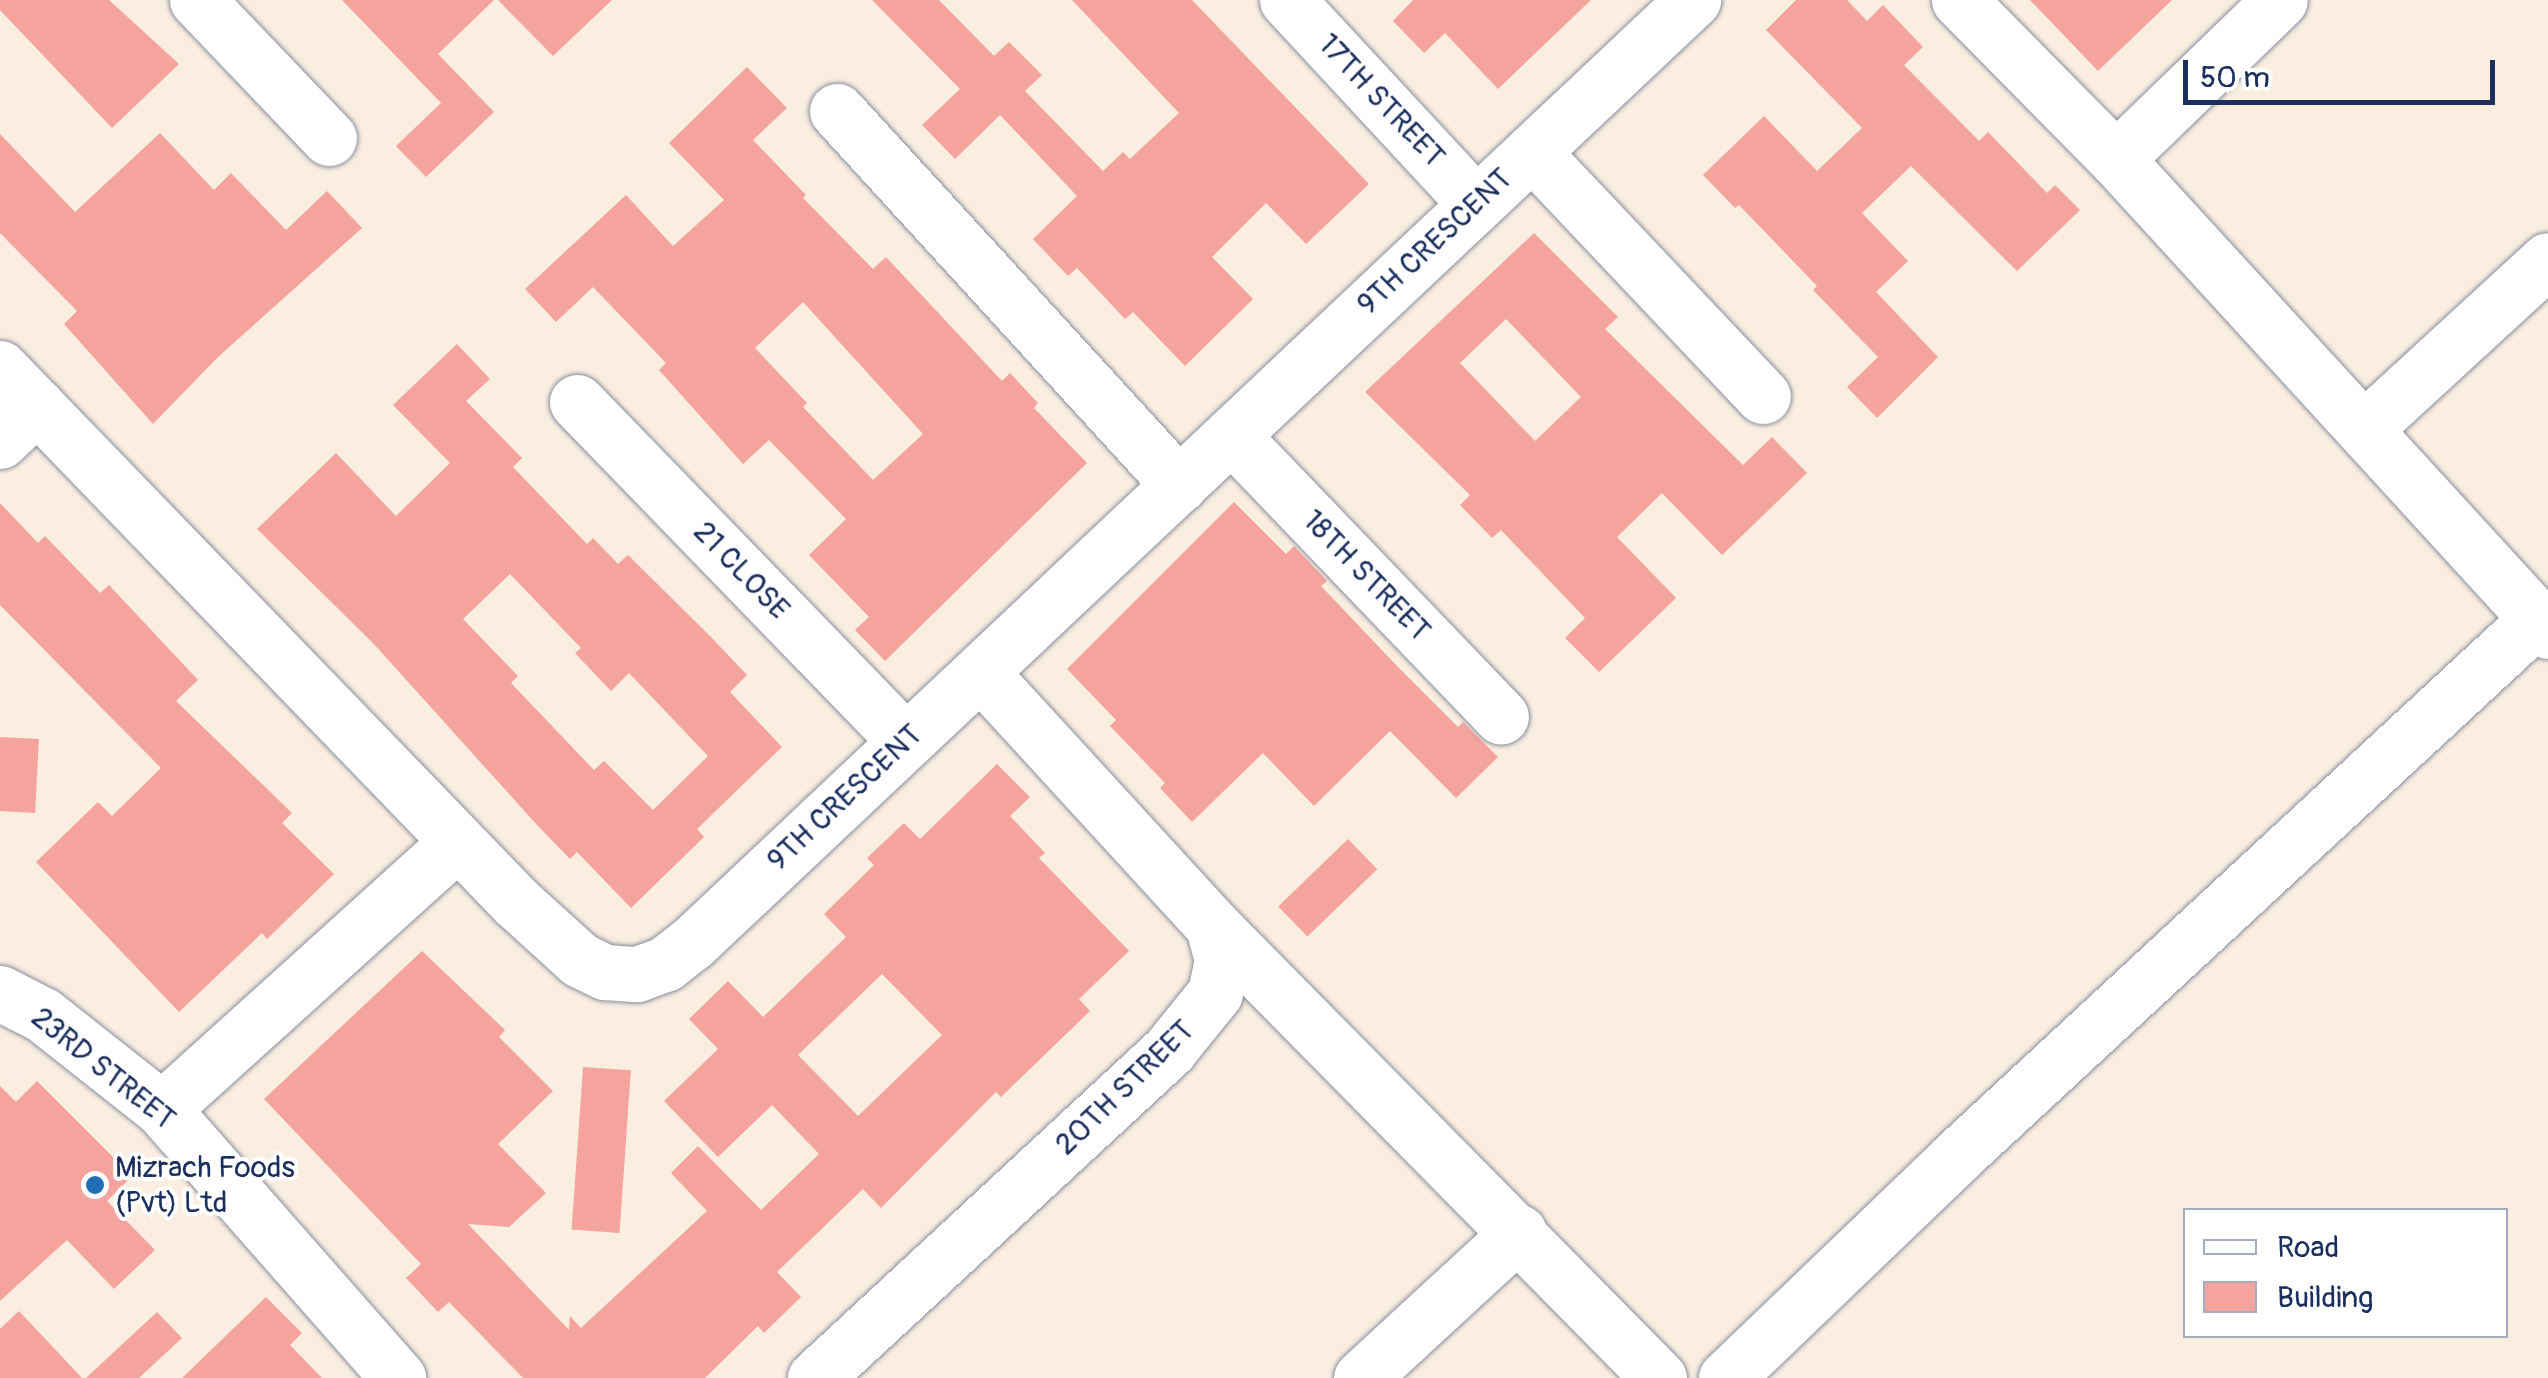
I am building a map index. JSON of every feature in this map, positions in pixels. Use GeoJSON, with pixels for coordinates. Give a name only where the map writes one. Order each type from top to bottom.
{"type":"FeatureCollection","features":[{"type":"Feature","properties":{"kind":"street"},"geometry":{"type":"LineString","coordinates":[[197,0],[329,138]]}},
{"type":"Feature","properties":{"kind":"street","name":"17TH STREET"},"geometry":{"type":"LineString","coordinates":[[1287,0],[1475,203]]}},
{"type":"Feature","properties":{"kind":"street","name":"9TH CRESCENT"},"geometry":{"type":"LineString","coordinates":[[0,368],[18,424],[456,843],[580,960],[605,972],[637,974],[665,964],[691,944],[1693,0]]}},
{"type":"Feature","properties":{"kind":"street"},"geometry":{"type":"LineString","coordinates":[[1726,1378],[1954,1159],[2542,625],[2116,158],[1958,0]]}},
{"type":"Feature","properties":{"kind":"street"},"geometry":{"type":"LineString","coordinates":[[2116,158],[2280,0]]}},
{"type":"Feature","properties":{"kind":"street"},"geometry":{"type":"LineString","coordinates":[[837,111],[1179,484]]}},
{"type":"Feature","properties":{"kind":"street"},"geometry":{"type":"LineString","coordinates":[[1532,152],[1763,396]]}},
{"type":"Feature","properties":{"kind":"street"},"geometry":{"type":"LineString","coordinates":[[2365,428],[2548,260]]}},
{"type":"Feature","properties":{"kind":"street","name":"21 CLOSE"},"geometry":{"type":"LineString","coordinates":[[577,402],[904,740]]}},
{"type":"Feature","properties":{"kind":"street","name":"18TH STREET"},"geometry":{"type":"LineString","coordinates":[[1232,435],[1501,717]]}},
{"type":"Feature","properties":{"kind":"street"},"geometry":{"type":"LineString","coordinates":[[981,673],[1214,926],[1659,1378]]}},
{"type":"Feature","properties":{"kind":"street"},"geometry":{"type":"LineString","coordinates":[[162,1109],[456,843]]}},
{"type":"Feature","properties":{"kind":"street","name":"20TH STREET"},"geometry":{"type":"LineString","coordinates":[[815,1378],[1193,1024],[1216,993],[1222,960],[1214,926]]}},
{"type":"Feature","properties":{"kind":"street","name":"23RD STREET"},"geometry":{"type":"LineString","coordinates":[[0,993],[43,1015],[162,1109],[398,1378]]}},
{"type":"Feature","properties":{"kind":"street"},"geometry":{"type":"LineString","coordinates":[[1361,1378],[1519,1232]]}},
{"type":"Feature","properties":{"kind":"building"},"geometry":{"type":"Polygon","coordinates":[[[0,0],[109,0],[179,64],[112,128],[0,10],[0,0]]]}},
{"type":"Feature","properties":{"kind":"building"},"geometry":{"type":"Polygon","coordinates":[[[342,0],[494,0],[438,54],[494,112],[426,177],[396,146],[441,103],[342,0]]]}},
{"type":"Feature","properties":{"kind":"building"},"geometry":{"type":"Polygon","coordinates":[[[498,0],[612,0],[553,56],[498,0]]]}},
{"type":"Feature","properties":{"kind":"building"},"geometry":{"type":"Polygon","coordinates":[[[872,0],[939,0],[994,56],[1009,42],[1042,75],[1025,91],[1103,171],[1123,152],[1130,159],[1179,113],[1072,0],[1192,0],[1369,184],[1306,244],[1266,203],[1212,257],[1253,299],[1185,366],[1133,312],[1125,319],[1077,268],[1068,276],[1033,239],[1077,196],[1000,115],[955,159],[922,125],[960,89],[872,0]]]}},
{"type":"Feature","properties":{"kind":"building"},"geometry":{"type":"Polygon","coordinates":[[[1413,0],[1591,0],[1498,89],[1445,33],[1424,53],[1393,21],[1413,0]]]}},
{"type":"Feature","properties":{"kind":"building"},"geometry":{"type":"Polygon","coordinates":[[[1796,0],[1847,0],[1867,21],[1883,5],[1923,47],[1904,65],[1979,141],[1988,132],[2047,193],[2055,185],[2080,210],[2017,271],[1911,166],[1862,213],[1908,261],[1876,292],[1938,357],[1877,418],[1847,387],[1878,357],[1813,290],[1817,286],[1739,205],[1735,208],[1703,175],[1764,116],[1817,171],[1862,128],[1766,30],[1796,0]]]}},
{"type":"Feature","properties":{"kind":"building"},"geometry":{"type":"Polygon","coordinates":[[[2030,0],[2172,0],[2098,71],[2030,0]]]}},
{"type":"Feature","properties":{"kind":"building"},"geometry":{"type":"Polygon","coordinates":[[[747,67],[787,108],[753,140],[873,269],[886,257],[1002,381],[1010,373],[1038,403],[1034,408],[1087,463],[885,661],[855,630],[869,617],[809,555],[846,519],[769,440],[743,464],[659,370],[666,363],[593,287],[556,322],[525,289],[626,195],[673,246],[724,200],[669,143],[747,67]],[[803,302],[755,348],[807,403],[803,407],[873,480],[923,434],[803,302]]]}},
{"type":"Feature","properties":{"kind":"building"},"geometry":{"type":"Polygon","coordinates":[[[160,133],[214,190],[231,173],[286,230],[327,191],[362,228],[217,358],[153,424],[64,324],[77,311],[0,233],[0,134],[75,212],[160,133]]]}},
{"type":"Feature","properties":{"kind":"building"},"geometry":{"type":"Polygon","coordinates":[[[1534,233],[1618,317],[1605,329],[1743,465],[1772,437],[1807,473],[1722,555],[1662,493],[1617,537],[1676,598],[1599,672],[1565,638],[1585,618],[1501,530],[1492,538],[1460,505],[1470,495],[1365,392],[1534,233]],[[1506,319],[1460,363],[1535,441],[1581,397],[1506,319]]]}},
{"type":"Feature","properties":{"kind":"building"},"geometry":{"type":"Polygon","coordinates":[[[457,344],[490,379],[466,401],[522,458],[513,467],[587,544],[593,538],[618,564],[628,555],[711,637],[747,675],[730,692],[782,747],[697,829],[704,837],[631,908],[577,852],[570,859],[373,643],[257,529],[336,453],[396,516],[450,463],[393,405],[457,344]],[[510,574],[463,619],[518,676],[511,683],[594,770],[604,761],[653,810],[708,756],[629,673],[611,691],[575,653],[581,648],[510,574]]]}},
{"type":"Feature","properties":{"kind":"building"},"geometry":{"type":"Polygon","coordinates":[[[1234,502],[1286,554],[1294,546],[1327,581],[1321,586],[1397,666],[1458,727],[1463,722],[1498,757],[1456,798],[1390,731],[1314,806],[1263,753],[1192,822],[1160,788],[1165,783],[1110,726],[1116,720],[1067,669],[1234,502]]]}},
{"type":"Feature","properties":{"kind":"building"},"geometry":{"type":"Polygon","coordinates":[[[0,503],[38,543],[45,536],[100,593],[109,585],[198,680],[176,701],[292,813],[282,823],[334,874],[267,939],[262,933],[179,1012],[36,862],[98,802],[112,816],[161,768],[0,605],[0,503]]]}},
{"type":"Feature","properties":{"kind":"building"},"geometry":{"type":"Polygon","coordinates":[[[0,737],[39,739],[35,813],[0,811],[0,737]]]}},
{"type":"Feature","properties":{"kind":"building"},"geometry":{"type":"Polygon","coordinates":[[[997,764],[1030,797],[1010,816],[1045,853],[1039,858],[1129,951],[1079,999],[1090,1011],[1001,1097],[996,1092],[881,1208],[863,1189],[777,1272],[801,1297],[764,1333],[758,1326],[705,1378],[523,1378],[449,1302],[438,1312],[406,1278],[421,1264],[264,1099],[422,951],[505,1030],[499,1037],[553,1091],[498,1144],[546,1193],[509,1227],[468,1224],[569,1330],[570,1316],[581,1328],[707,1211],[671,1173],[698,1146],[761,1210],[819,1154],[772,1105],[718,1157],[664,1101],[718,1049],[689,1019],[728,981],[763,1017],[846,937],[824,914],[874,865],[867,858],[904,823],[920,839],[997,764]],[[882,974],[798,1055],[858,1116],[942,1035],[882,974]]]}},
{"type":"Feature","properties":{"kind":"building"},"geometry":{"type":"Polygon","coordinates":[[[1348,839],[1377,869],[1307,937],[1278,906],[1348,839]]]}},
{"type":"Feature","properties":{"kind":"building"},"geometry":{"type":"Polygon","coordinates":[[[583,1067],[631,1070],[620,1233],[572,1230],[583,1067]]]}},
{"type":"Feature","properties":{"kind":"building"},"geometry":{"type":"Polygon","coordinates":[[[37,1081],[132,1176],[107,1201],[155,1250],[114,1289],[67,1240],[0,1301],[0,1086],[16,1102],[37,1081]]]}},
{"type":"Feature","properties":{"kind":"building"},"geometry":{"type":"Polygon","coordinates":[[[266,1297],[302,1333],[290,1345],[322,1378],[182,1378],[266,1297]]]}},
{"type":"Feature","properties":{"kind":"building"},"geometry":{"type":"Polygon","coordinates":[[[19,1311],[82,1378],[0,1378],[0,1329],[19,1311]]]}},
{"type":"Feature","properties":{"kind":"building"},"geometry":{"type":"Polygon","coordinates":[[[157,1312],[182,1338],[139,1378],[86,1378],[157,1312]]]}},
{"type":"Feature","properties":{"kind":"place","name":"Mizrach Foods (Pvt) Ltd"},"geometry":{"type":"Point","coordinates":[95,1185]}}]}
